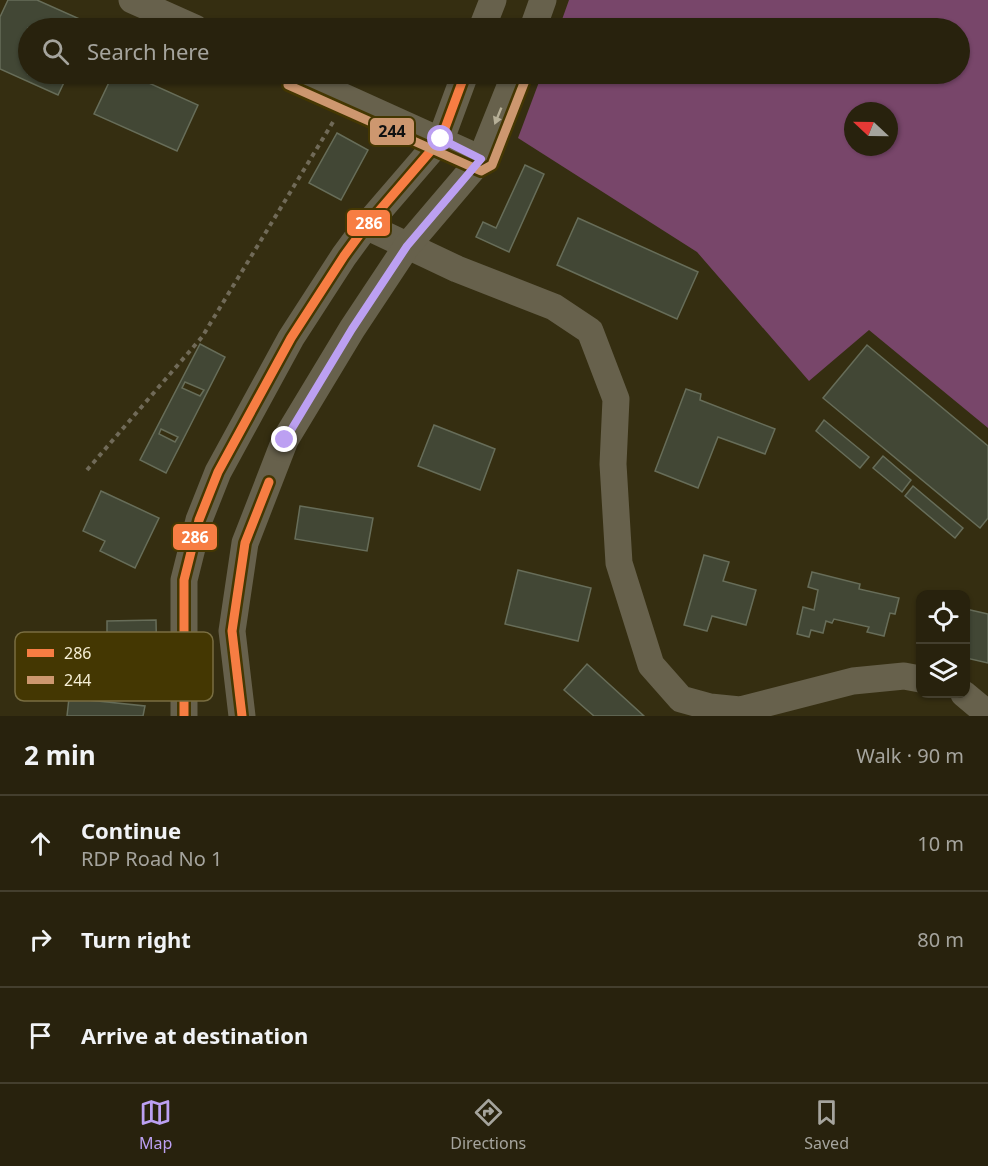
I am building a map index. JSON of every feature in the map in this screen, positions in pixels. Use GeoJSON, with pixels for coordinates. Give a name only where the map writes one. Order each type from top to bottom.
{"type":"FeatureCollection","features":[{"type":"Feature","properties":{"kind":"street"},"geometry":{"type":"LineString","coordinates":[[132,0],[172,18]]}},
{"type":"Feature","properties":{"kind":"street"},"geometry":{"type":"LineString","coordinates":[[486,18],[493,0]]}},
{"type":"Feature","properties":{"kind":"street"},"geometry":{"type":"LineString","coordinates":[[537,18],[543,0]]}},
{"type":"Feature","properties":{"kind":"street"},"geometry":{"type":"LineString","coordinates":[[316,84],[481,159]]}},
{"type":"Feature","properties":{"kind":"street"},"geometry":{"type":"LineString","coordinates":[[184,632],[184,580],[199,520],[218,472],[291,338],[366,226],[441,139],[461,84]]}},
{"type":"Feature","properties":{"kind":"street"},"geometry":{"type":"LineString","coordinates":[[242,716],[232,631],[245,543],[285,440],[352,329],[407,246],[481,159],[511,84]]}},
{"type":"Feature","properties":{"kind":"street"},"geometry":{"type":"LineString","coordinates":[[366,226],[407,246],[554,307],[590,331],[615,399],[614,464],[619,563],[651,665],[681,699],[710,707],[740,710],[853,681],[904,676],[916,678]]}},
{"type":"Feature","properties":{"kind":"street"},"geometry":{"type":"LineString","coordinates":[[970,698],[988,714]]}},
{"type":"Feature","properties":{"kind":"street"},"geometry":{"type":"LineString","coordinates":[[183,701],[183,716]]}},
{"type":"Feature","properties":{"kind":"path"},"geometry":{"type":"LineString","coordinates":[[87,470],[202,337],[347,98]]}},
{"type":"Feature","properties":{"kind":"shaded area"},"geometry":{"type":"Polygon","coordinates":[[[569,0],[988,0],[988,428],[869,330],[809,381],[697,252],[518,138],[538,84],[970,84],[970,18],[563,18],[569,0]]]}},
{"type":"Feature","properties":{"kind":"building"},"geometry":{"type":"Polygon","coordinates":[[[8,0],[37,0],[78,18],[18,18],[18,77],[0,69],[0,17],[8,0]]]}},
{"type":"Feature","properties":{"kind":"building"},"geometry":{"type":"Polygon","coordinates":[[[33,84],[63,84],[58,95],[33,84]]]}},
{"type":"Feature","properties":{"kind":"building"},"geometry":{"type":"Polygon","coordinates":[[[108,84],[151,84],[198,105],[177,151],[94,114],[108,84]]]}},
{"type":"Feature","properties":{"kind":"building"},"geometry":{"type":"Polygon","coordinates":[[[337,133],[368,150],[341,200],[309,183],[337,133]]]}},
{"type":"Feature","properties":{"kind":"building"},"geometry":{"type":"Polygon","coordinates":[[[525,165],[544,174],[509,252],[476,237],[483,222],[496,228],[525,165]]]}},
{"type":"Feature","properties":{"kind":"building"},"geometry":{"type":"Polygon","coordinates":[[[578,218],[698,272],[677,319],[557,265],[578,218]]]}},
{"type":"Feature","properties":{"kind":"building"},"geometry":{"type":"Polygon","coordinates":[[[200,344],[225,357],[166,473],[140,460],[200,344]],[[185,382],[182,388],[200,396],[204,390],[185,382]],[[161,429],[159,434],[175,442],[178,437],[161,429]]]}},
{"type":"Feature","properties":{"kind":"building"},"geometry":{"type":"Polygon","coordinates":[[[867,345],[988,446],[988,518],[980,528],[823,398],[867,345]]]}},
{"type":"Feature","properties":{"kind":"building"},"geometry":{"type":"Polygon","coordinates":[[[686,389],[701,394],[700,400],[775,429],[765,454],[718,437],[698,488],[655,471],[686,389]]]}},
{"type":"Feature","properties":{"kind":"building"},"geometry":{"type":"Polygon","coordinates":[[[824,420],[869,457],[860,468],[816,431],[824,420]]]}},
{"type":"Feature","properties":{"kind":"building"},"geometry":{"type":"Polygon","coordinates":[[[434,425],[495,449],[480,490],[418,466],[434,425]]]}},
{"type":"Feature","properties":{"kind":"building"},"geometry":{"type":"Polygon","coordinates":[[[883,456],[911,480],[902,492],[873,468],[883,456]]]}},
{"type":"Feature","properties":{"kind":"building"},"geometry":{"type":"Polygon","coordinates":[[[913,486],[963,528],[955,538],[905,496],[913,486]]]}},
{"type":"Feature","properties":{"kind":"building"},"geometry":{"type":"Polygon","coordinates":[[[101,491],[159,518],[135,568],[100,551],[105,541],[83,531],[101,491]]]}},
{"type":"Feature","properties":{"kind":"building"},"geometry":{"type":"Polygon","coordinates":[[[300,506],[373,518],[367,551],[295,539],[300,506]]]}},
{"type":"Feature","properties":{"kind":"building"},"geometry":{"type":"Polygon","coordinates":[[[704,555],[729,562],[723,581],[756,590],[746,625],[712,616],[707,631],[684,625],[704,555]]]}},
{"type":"Feature","properties":{"kind":"building"},"geometry":{"type":"Polygon","coordinates":[[[518,570],[591,588],[578,641],[505,624],[518,570]]]}},
{"type":"Feature","properties":{"kind":"building"},"geometry":{"type":"Polygon","coordinates":[[[812,572],[860,584],[859,589],[899,598],[895,614],[890,613],[884,636],[867,632],[869,627],[834,619],[832,623],[826,621],[823,633],[811,630],[809,637],[797,634],[803,607],[814,610],[818,590],[808,587],[812,572]]]}},
{"type":"Feature","properties":{"kind":"building"},"geometry":{"type":"Polygon","coordinates":[[[970,610],[988,614],[988,663],[970,659],[970,610]]]}},
{"type":"Feature","properties":{"kind":"building"},"geometry":{"type":"Polygon","coordinates":[[[156,620],[156,632],[107,632],[107,621],[156,620]]]}},
{"type":"Feature","properties":{"kind":"building"},"geometry":{"type":"Polygon","coordinates":[[[587,664],[644,716],[594,716],[564,690],[587,664]]]}},
{"type":"Feature","properties":{"kind":"building"},"geometry":{"type":"Polygon","coordinates":[[[69,701],[98,701],[145,706],[143,716],[67,716],[69,701]]]}},
{"type":"Feature","properties":{"kind":"transit line","name":"286"},"geometry":{"type":"LineString","coordinates":[[184,632],[184,580],[199,520],[218,472],[291,338],[344,256],[366,226],[441,139],[461,84]]}},
{"type":"Feature","properties":{"kind":"transit line","name":"244"},"geometry":{"type":"LineString","coordinates":[[288,85],[481,171],[492,165],[524,84]]}},
{"type":"Feature","properties":{"kind":"transit line","name":"286"},"geometry":{"type":"LineString","coordinates":[[242,716],[232,631],[245,543],[269,482]]}},
{"type":"Feature","properties":{"kind":"transit line","name":"286"},"geometry":{"type":"LineString","coordinates":[[184,701],[184,716]]}},
{"type":"Feature","properties":{"kind":"route"},"geometry":{"type":"LineString","coordinates":[[285,440],[352,329],[407,246],[481,159],[441,139]]}}]}
